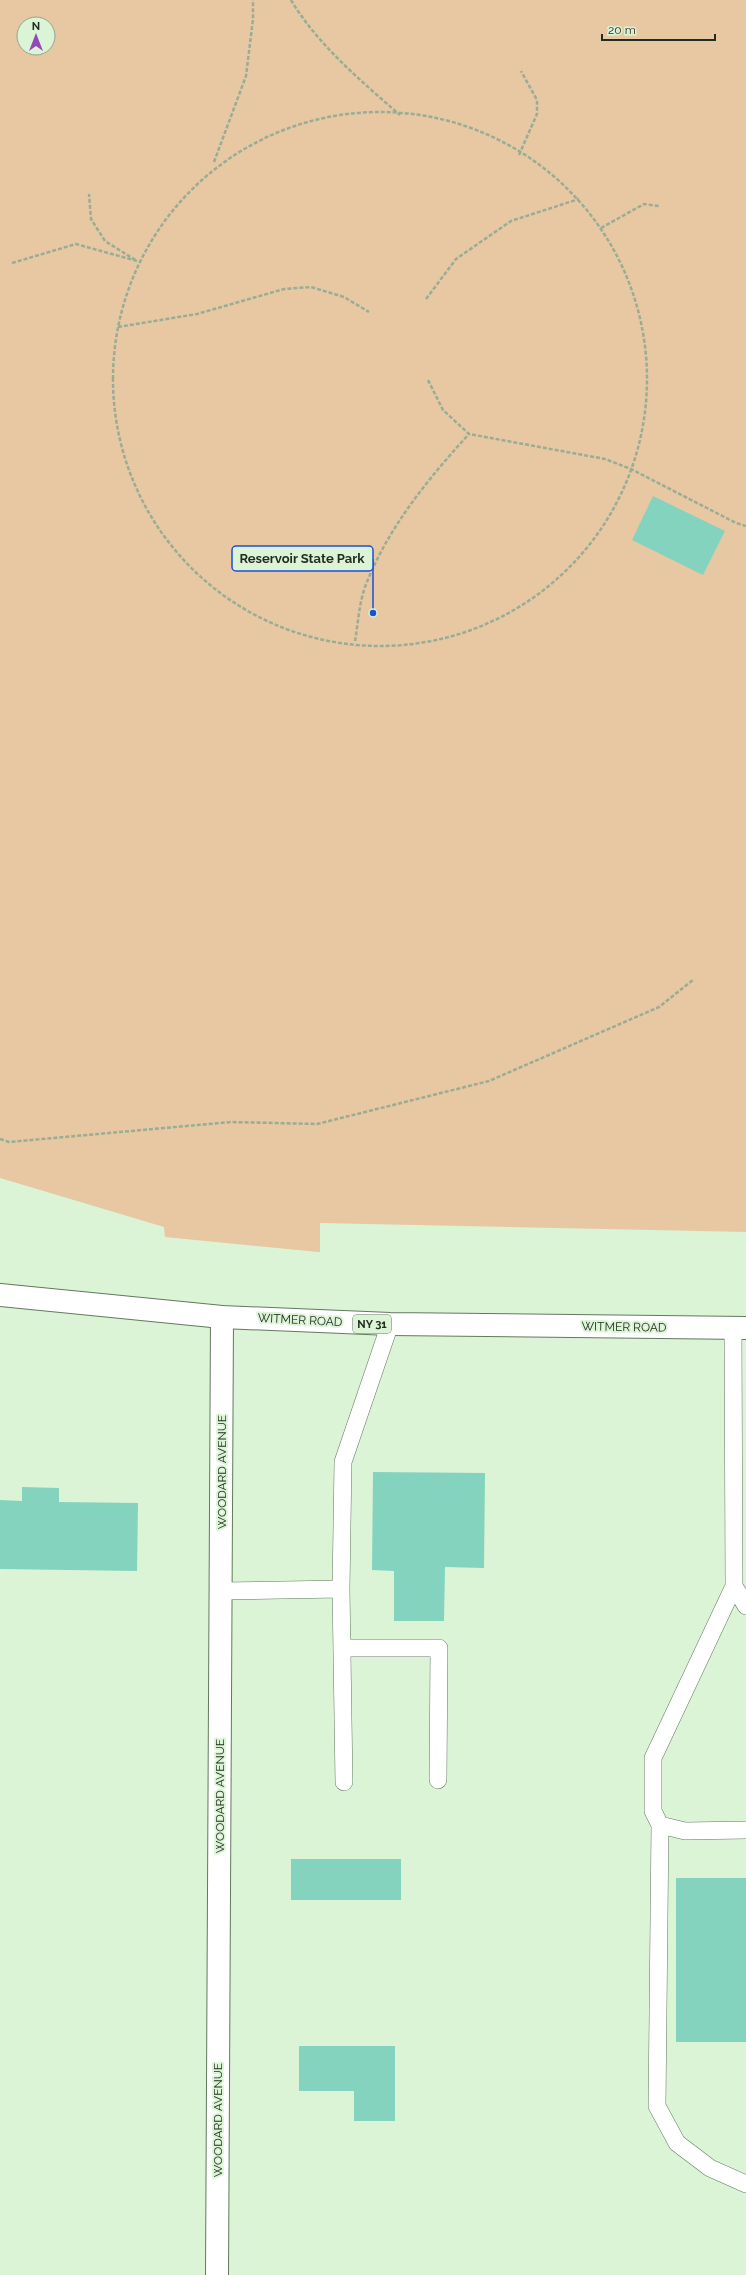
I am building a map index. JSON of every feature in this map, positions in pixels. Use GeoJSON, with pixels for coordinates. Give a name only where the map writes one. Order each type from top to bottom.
{"type":"FeatureCollection","features":[{"type":"Feature","properties":{"kind":"main road","name":"WITMER ROAD"},"geometry":{"type":"LineString","coordinates":[[0,1295],[222,1317],[390,1324],[739,1328]]}},
{"type":"Feature","properties":{"kind":"main road","name":"WOODARD AVENUE"},"geometry":{"type":"LineString","coordinates":[[217,2275],[222,1591],[222,1317]]}},
{"type":"Feature","properties":{"kind":"lane"},"geometry":{"type":"LineString","coordinates":[[344,1782],[341,1589],[342,1462],[390,1324]]}},
{"type":"Feature","properties":{"kind":"lane"},"geometry":{"type":"LineString","coordinates":[[739,1328],[734,1586],[653,1758],[653,1811],[660,1826],[657,2106],[677,2143],[710,2168],[746,2184]]}},
{"type":"Feature","properties":{"kind":"lane"},"geometry":{"type":"LineString","coordinates":[[734,1586],[746,1606]]}},
{"type":"Feature","properties":{"kind":"lane"},"geometry":{"type":"LineString","coordinates":[[222,1591],[341,1589]]}},
{"type":"Feature","properties":{"kind":"lane"},"geometry":{"type":"LineString","coordinates":[[342,1648],[439,1648],[438,1780]]}},
{"type":"Feature","properties":{"kind":"lane"},"geometry":{"type":"LineString","coordinates":[[660,1826],[685,1831],[746,1830]]}},
{"type":"Feature","properties":{"kind":"path"},"geometry":{"type":"LineString","coordinates":[[180,210],[214,163],[246,76],[253,19],[253,0]]}},
{"type":"Feature","properties":{"kind":"path"},"geometry":{"type":"LineString","coordinates":[[291,0],[299,14],[352,73],[400,115]]}},
{"type":"Feature","properties":{"kind":"path"},"geometry":{"type":"LineString","coordinates":[[519,155],[538,114],[538,100],[521,71]]}},
{"type":"Feature","properties":{"kind":"path"},"geometry":{"type":"LineString","coordinates":[[214,163],[286,128],[355,116],[400,115],[465,125],[519,155],[579,199],[601,228],[632,279],[646,338],[650,393],[641,446],[607,526]]}},
{"type":"Feature","properties":{"kind":"path"},"geometry":{"type":"LineString","coordinates":[[89,194],[90,219],[105,241],[137,261]]}},
{"type":"Feature","properties":{"kind":"path"},"geometry":{"type":"LineString","coordinates":[[426,299],[456,259],[511,221],[579,199]]}},
{"type":"Feature","properties":{"kind":"path"},"geometry":{"type":"LineString","coordinates":[[601,228],[644,204],[659,206]]}},
{"type":"Feature","properties":{"kind":"path"},"geometry":{"type":"LineString","coordinates":[[133,267],[171,221]]}},
{"type":"Feature","properties":{"kind":"path"},"geometry":{"type":"LineString","coordinates":[[12,263],[76,244],[137,261]]}},
{"type":"Feature","properties":{"kind":"path"},"geometry":{"type":"LineString","coordinates":[[118,327],[197,314],[284,289],[311,287],[344,297],[369,312]]}},
{"type":"Feature","properties":{"kind":"path"},"geometry":{"type":"LineString","coordinates":[[125,288],[118,327],[115,413],[127,478],[159,536]]}},
{"type":"Feature","properties":{"kind":"path"},"geometry":{"type":"LineString","coordinates":[[428,380],[443,410],[468,434],[605,459],[631,469],[736,523],[746,526]]}},
{"type":"Feature","properties":{"kind":"path"},"geometry":{"type":"LineString","coordinates":[[355,641],[364,589],[385,543],[427,480],[468,434]]}},
{"type":"Feature","properties":{"kind":"path"},"geometry":{"type":"LineString","coordinates":[[172,553],[233,607],[302,634],[355,641],[377,641]]}},
{"type":"Feature","properties":{"kind":"path"},"geometry":{"type":"LineString","coordinates":[[385,641],[422,640],[481,622],[541,592],[579,562]]}},
{"type":"Feature","properties":{"kind":"path"},"geometry":{"type":"LineString","coordinates":[[0,1139],[9,1142],[231,1122],[317,1124],[489,1081],[659,1007],[693,980]]}},
{"type":"Feature","properties":{"kind":"shaded area"},"geometry":{"type":"Polygon","coordinates":[[[0,0],[746,0],[746,1232],[320,1223],[320,1252],[318,1252],[165,1237],[164,1227],[0,1178],[0,0]]]}},
{"type":"Feature","properties":{"kind":"building"},"geometry":{"type":"Polygon","coordinates":[[[653,496],[725,531],[703,575],[632,540],[653,496]]]}},
{"type":"Feature","properties":{"kind":"building"},"geometry":{"type":"Polygon","coordinates":[[[373,1472],[485,1473],[484,1568],[445,1567],[444,1621],[394,1621],[394,1571],[372,1570],[373,1472]]]}},
{"type":"Feature","properties":{"kind":"building"},"geometry":{"type":"Polygon","coordinates":[[[22,1487],[59,1488],[59,1502],[138,1503],[137,1571],[0,1569],[0,1500],[22,1501],[22,1487]]]}},
{"type":"Feature","properties":{"kind":"building"},"geometry":{"type":"Polygon","coordinates":[[[291,1859],[401,1859],[401,1900],[291,1900],[291,1859]]]}},
{"type":"Feature","properties":{"kind":"building"},"geometry":{"type":"Polygon","coordinates":[[[676,1878],[746,1878],[746,2042],[676,2042],[676,1878]]]}},
{"type":"Feature","properties":{"kind":"building"},"geometry":{"type":"Polygon","coordinates":[[[299,2046],[395,2046],[395,2121],[354,2121],[354,2091],[299,2091],[299,2046]]]}},
{"type":"Feature","properties":{"kind":"place","name":"Reservoir State Park"},"geometry":{"type":"Point","coordinates":[373,613]}}]}
